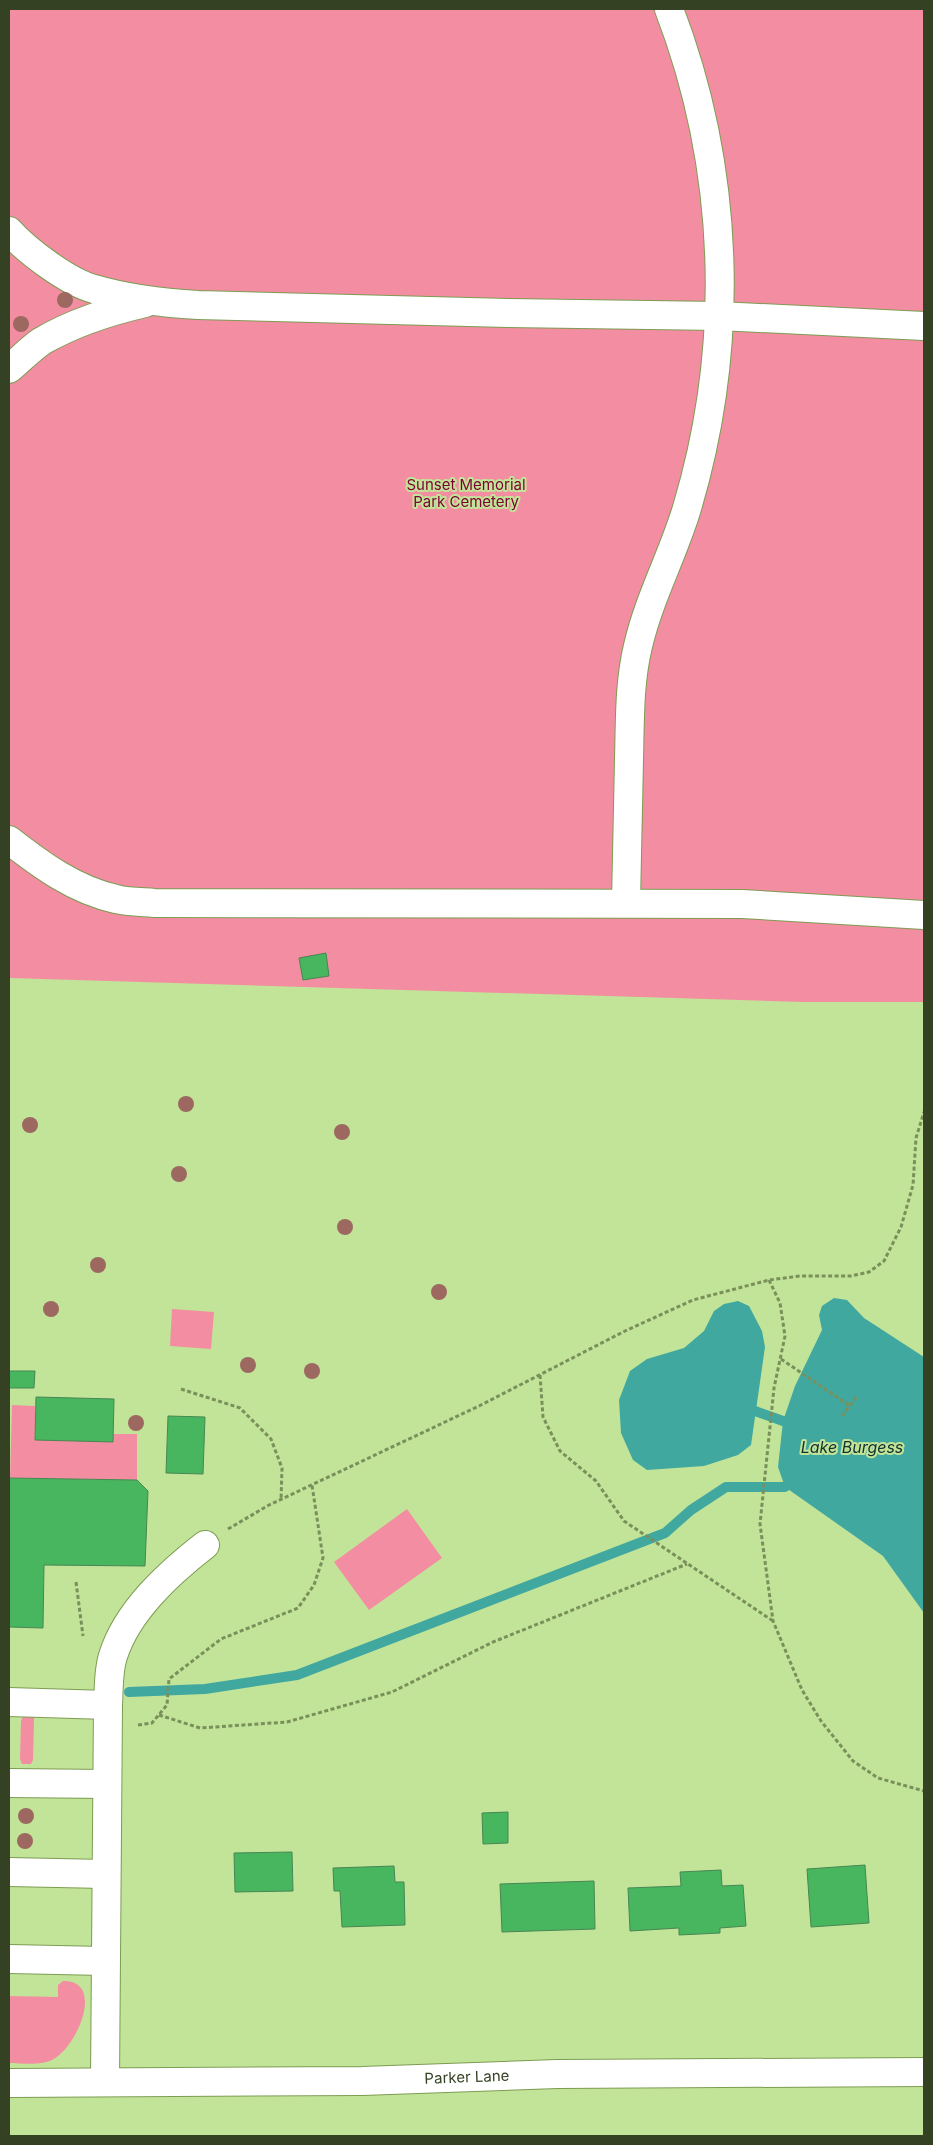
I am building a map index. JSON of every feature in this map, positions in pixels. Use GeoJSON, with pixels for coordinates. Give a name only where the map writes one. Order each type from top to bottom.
{"type":"FeatureCollection","features":[{"type":"Feature","properties":{"kind":"street"},"geometry":{"type":"LineString","coordinates":[[626,902],[630,701],[638,647],[652,596],[686,510],[706,438],[714,392],[720,316],[720,253],[715,184],[702,112],[670,9]]}},
{"type":"Feature","properties":{"kind":"street"},"geometry":{"type":"LineString","coordinates":[[9,231],[51,267],[92,289],[149,302],[508,313],[720,316],[924,326]]}},
{"type":"Feature","properties":{"kind":"street"},"geometry":{"type":"LineString","coordinates":[[9,368],[41,342],[72,327],[119,309],[149,302]]}},
{"type":"Feature","properties":{"kind":"street"},"geometry":{"type":"LineString","coordinates":[[9,840],[44,867],[79,887],[116,899],[154,903],[626,902],[742,904],[924,915]]}},
{"type":"Feature","properties":{"kind":"street"},"geometry":{"type":"LineString","coordinates":[[105,2082],[105,1874],[108,1705],[112,1659],[127,1625],[148,1598],[188,1558],[205,1545]]}},
{"type":"Feature","properties":{"kind":"street"},"geometry":{"type":"LineString","coordinates":[[9,1702],[108,1705]]}},
{"type":"Feature","properties":{"kind":"street"},"geometry":{"type":"LineString","coordinates":[[9,1783],[107,1784]]}},
{"type":"Feature","properties":{"kind":"street"},"geometry":{"type":"LineString","coordinates":[[9,1872],[105,1874]]}},
{"type":"Feature","properties":{"kind":"street"},"geometry":{"type":"LineString","coordinates":[[9,1959],[105,1961]]}},
{"type":"Feature","properties":{"kind":"street","name":"Parker Lane"},"geometry":{"type":"LineString","coordinates":[[9,2083],[362,2081],[557,2074],[924,2072]]}},
{"type":"Feature","properties":{"kind":"path"},"geometry":{"type":"LineString","coordinates":[[205,1545],[222,1532],[281,1500],[479,1406],[625,1330],[693,1300],[768,1280],[800,1276],[851,1276],[869,1272],[884,1261],[901,1227],[910,1194],[916,1138],[924,1112]]}},
{"type":"Feature","properties":{"kind":"path"},"geometry":{"type":"LineString","coordinates":[[768,1280],[780,1302],[785,1336],[774,1388],[760,1524],[773,1621],[802,1690],[821,1721],[853,1761],[878,1778],[924,1791]]}},
{"type":"Feature","properties":{"kind":"path"},"geometry":{"type":"LineString","coordinates":[[781,1359],[850,1406]]}},
{"type":"Feature","properties":{"kind":"path"},"geometry":{"type":"LineString","coordinates":[[540,1375],[543,1417],[560,1451],[596,1481],[624,1521],[773,1621]]}},
{"type":"Feature","properties":{"kind":"path"},"geometry":{"type":"LineString","coordinates":[[181,1389],[240,1408],[271,1439],[282,1468],[281,1500]]}},
{"type":"Feature","properties":{"kind":"path"},"geometry":{"type":"LineString","coordinates":[[842,1416],[857,1396]]}},
{"type":"Feature","properties":{"kind":"path"},"geometry":{"type":"LineString","coordinates":[[167,1704],[169,1679],[221,1639],[298,1608],[314,1584],[323,1558],[312,1485]]}},
{"type":"Feature","properties":{"kind":"path"},"geometry":{"type":"LineString","coordinates":[[159,1715],[200,1728],[286,1722],[392,1692],[493,1642],[687,1564]]}},
{"type":"Feature","properties":{"kind":"path"},"geometry":{"type":"LineString","coordinates":[[76,1582],[82,1636]]}},
{"type":"Feature","properties":{"kind":"green space","name":"Sunset Memorial Park Cemetery"},"geometry":{"type":"Polygon","coordinates":[[[9,9],[924,9],[924,1002],[802,1002],[9,978],[9,9]]]}},
{"type":"Feature","properties":{"kind":"green space"},"geometry":{"type":"Polygon","coordinates":[[[172,1309],[214,1312],[211,1349],[170,1346],[172,1309]]]}},
{"type":"Feature","properties":{"kind":"green space"},"geometry":{"type":"Polygon","coordinates":[[[12,1405],[35,1406],[35,1440],[137,1434],[137,1480],[10,1478],[12,1405]]]}},
{"type":"Feature","properties":{"kind":"green space"},"geometry":{"type":"Polygon","coordinates":[[[407,1509],[442,1558],[369,1610],[334,1562],[407,1509]]]}},
{"type":"Feature","properties":{"kind":"green space"},"geometry":{"type":"Polygon","coordinates":[[[30,1714],[34,1717],[33,1760],[31,1764],[22,1764],[20,1759],[21,1721],[23,1716],[30,1714]]]}},
{"type":"Feature","properties":{"kind":"green space"},"geometry":{"type":"Polygon","coordinates":[[[63,1981],[76,1984],[83,1991],[85,2002],[83,2016],[70,2042],[61,2053],[47,2062],[36,2064],[9,2063],[9,1996],[58,1997],[58,1985],[63,1981]]]}},
{"type":"Feature","properties":{"kind":"water","name":"Lake Burgess"},"geometry":{"type":"Polygon","coordinates":[[[834,1298],[847,1300],[864,1318],[924,1357],[924,1613],[883,1556],[785,1487],[778,1467],[783,1421],[795,1386],[822,1330],[819,1315],[822,1306],[834,1298]]]}},
{"type":"Feature","properties":{"kind":"water"},"geometry":{"type":"Polygon","coordinates":[[[738,1301],[749,1306],[762,1331],[765,1347],[751,1445],[738,1455],[704,1466],[647,1470],[633,1460],[621,1433],[619,1400],[630,1371],[647,1359],[684,1348],[704,1331],[714,1311],[724,1304],[738,1301]]]}},
{"type":"Feature","properties":{"kind":"building"},"geometry":{"type":"Polygon","coordinates":[[[326,953],[329,976],[303,980],[299,958],[326,953]]]}},
{"type":"Feature","properties":{"kind":"building"},"geometry":{"type":"Polygon","coordinates":[[[9,1371],[35,1371],[34,1388],[9,1388],[9,1371]]]}},
{"type":"Feature","properties":{"kind":"building"},"geometry":{"type":"Polygon","coordinates":[[[36,1397],[114,1399],[113,1442],[35,1440],[36,1397]]]}},
{"type":"Feature","properties":{"kind":"building"},"geometry":{"type":"Polygon","coordinates":[[[168,1416],[205,1417],[203,1474],[166,1473],[168,1416]]]}},
{"type":"Feature","properties":{"kind":"building"},"geometry":{"type":"Polygon","coordinates":[[[9,1478],[137,1480],[148,1491],[145,1566],[44,1565],[43,1628],[9,1627],[9,1478]]]}},
{"type":"Feature","properties":{"kind":"building"},"geometry":{"type":"Polygon","coordinates":[[[508,1812],[508,1843],[483,1844],[482,1813],[508,1812]]]}},
{"type":"Feature","properties":{"kind":"building"},"geometry":{"type":"Polygon","coordinates":[[[292,1852],[293,1891],[235,1892],[234,1853],[292,1852]]]}},
{"type":"Feature","properties":{"kind":"building"},"geometry":{"type":"Polygon","coordinates":[[[865,1865],[869,1923],[811,1927],[807,1869],[865,1865]]]}},
{"type":"Feature","properties":{"kind":"building"},"geometry":{"type":"Polygon","coordinates":[[[394,1866],[395,1882],[404,1882],[405,1925],[342,1927],[340,1891],[334,1891],[333,1868],[394,1866]]]}},
{"type":"Feature","properties":{"kind":"building"},"geometry":{"type":"Polygon","coordinates":[[[721,1870],[722,1886],[743,1885],[746,1926],[720,1928],[720,1933],[679,1935],[679,1928],[630,1931],[628,1888],[681,1886],[680,1872],[721,1870]]]}},
{"type":"Feature","properties":{"kind":"building"},"geometry":{"type":"Polygon","coordinates":[[[594,1881],[595,1929],[502,1932],[500,1884],[594,1881]]]}},
{"type":"Feature","properties":{"kind":"waterway"},"geometry":{"type":"LineString","coordinates":[[755,1411],[783,1421]]}},
{"type":"Feature","properties":{"kind":"waterway"},"geometry":{"type":"LineString","coordinates":[[129,1692],[205,1689],[297,1675],[665,1533],[691,1510],[726,1487],[785,1487]]}}]}
